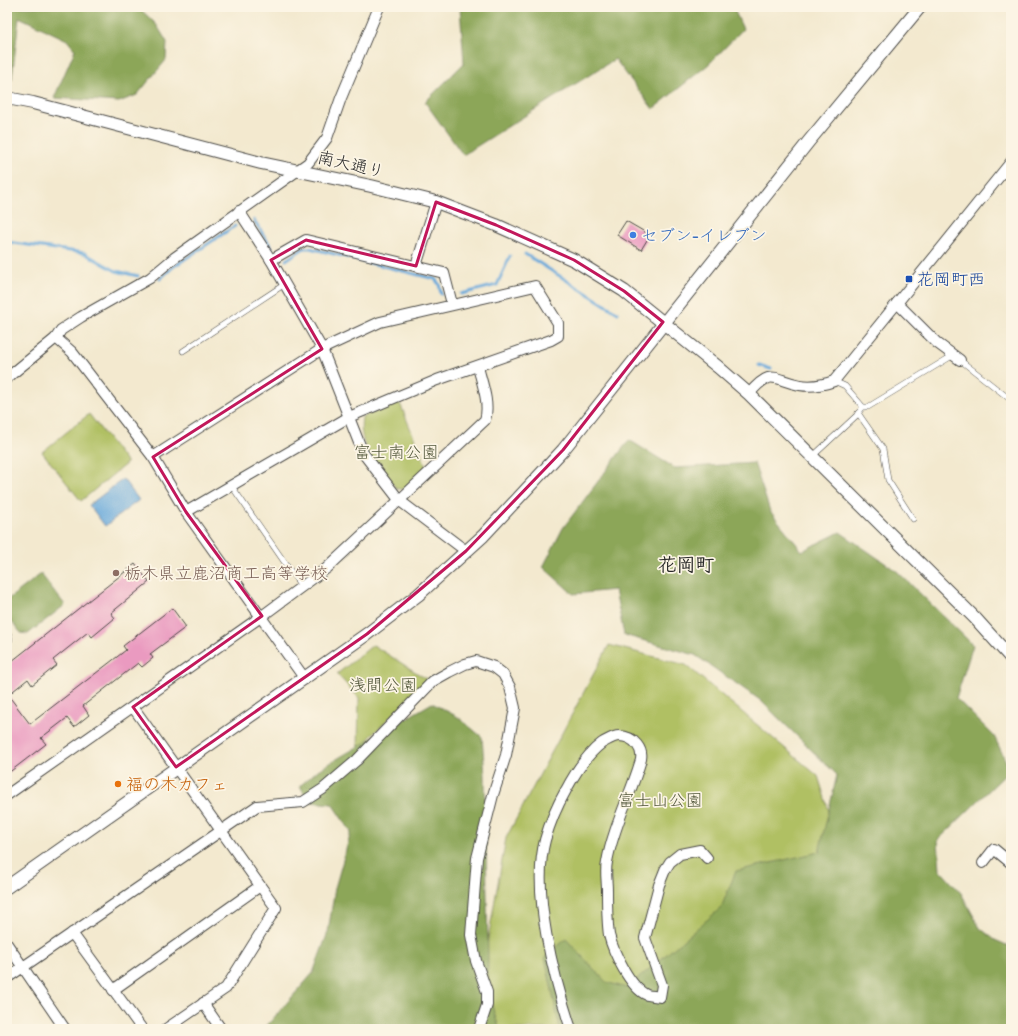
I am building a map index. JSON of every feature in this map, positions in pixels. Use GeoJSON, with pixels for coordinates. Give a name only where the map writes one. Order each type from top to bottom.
{"type":"FeatureCollection","features":[{"type":"Feature","properties":{"kind":"street"},"geometry":{"type":"LineString","coordinates":[[7,378],[56,338],[61,330],[150,278],[174,258],[308,163],[327,138],[341,98],[379,7]]}},
{"type":"Feature","properties":{"kind":"street"},"geometry":{"type":"LineString","coordinates":[[7,886],[176,767],[305,679],[367,634],[418,595],[466,551],[509,509],[563,450],[663,322],[804,147],[920,7]]}},
{"type":"Feature","properties":{"kind":"street","name":"南大通り"},"geometry":{"type":"LineString","coordinates":[[7,98],[33,103],[261,163],[299,170],[436,202],[496,225],[574,260],[624,291],[749,394],[975,618],[1011,658]]}},
{"type":"Feature","properties":{"kind":"street"},"geometry":{"type":"LineString","coordinates":[[749,394],[757,385],[768,378],[776,376],[800,385],[809,386],[818,386],[834,381],[1011,162]]}},
{"type":"Feature","properties":{"kind":"street"},"geometry":{"type":"LineString","coordinates":[[416,266],[436,202]]}},
{"type":"Feature","properties":{"kind":"street"},"geometry":{"type":"LineString","coordinates":[[239,212],[271,260],[322,349],[363,453],[400,501],[466,551]]}},
{"type":"Feature","properties":{"kind":"street"},"geometry":{"type":"LineString","coordinates":[[271,260],[306,240],[416,266],[444,274],[452,304]]}},
{"type":"Feature","properties":{"kind":"street"},"geometry":{"type":"LineString","coordinates":[[154,457],[322,349],[380,322],[534,286],[558,323],[558,336],[551,340],[478,367],[437,380],[349,417],[186,512]]}},
{"type":"Feature","properties":{"kind":"street"},"geometry":{"type":"LineString","coordinates":[[898,303],[937,343],[956,358]]}},
{"type":"Feature","properties":{"kind":"street"},"geometry":{"type":"LineString","coordinates":[[56,338],[72,352],[154,457],[186,512],[262,616],[305,679]]}},
{"type":"Feature","properties":{"kind":"street"},"geometry":{"type":"LineString","coordinates":[[7,795],[262,616],[327,568],[485,420],[487,413],[486,402],[478,367]]}},
{"type":"Feature","properties":{"kind":"street"},"geometry":{"type":"LineString","coordinates":[[7,978],[257,806],[303,802],[323,789],[357,760],[433,681],[465,664],[476,662],[494,667],[503,674],[510,686],[515,708],[506,755],[485,822],[477,858],[471,935],[476,961],[487,992],[487,1005],[479,1029]]}},
{"type":"Feature","properties":{"kind":"street"},"geometry":{"type":"LineString","coordinates":[[133,707],[276,908],[226,988],[166,1029]]}},
{"type":"Feature","properties":{"kind":"street"},"geometry":{"type":"LineString","coordinates":[[571,1029],[547,936],[540,887],[542,856],[545,841],[556,809],[573,777],[594,749],[610,738],[620,736],[629,738],[636,743],[641,750],[642,757],[632,789],[617,822],[606,863],[609,935],[621,965],[633,982],[646,994],[660,997],[662,985],[645,938],[659,885],[665,870],[670,862],[680,854],[700,850],[707,858]]}},
{"type":"Feature","properties":{"kind":"street"},"geometry":{"type":"LineString","coordinates":[[983,863],[994,849],[1011,863]]}},
{"type":"Feature","properties":{"kind":"street"},"geometry":{"type":"LineString","coordinates":[[113,990],[260,886]]}},
{"type":"Feature","properties":{"kind":"street"},"geometry":{"type":"LineString","coordinates":[[72,934],[142,1029]]}},
{"type":"Feature","properties":{"kind":"street"},"geometry":{"type":"LineString","coordinates":[[7,944],[65,1029]]}},
{"type":"Feature","properties":{"kind":"street"},"geometry":{"type":"LineString","coordinates":[[203,1003],[221,1029]]}},
{"type":"Feature","properties":{"kind":"lane"},"geometry":{"type":"LineString","coordinates":[[183,351],[285,284]]}},
{"type":"Feature","properties":{"kind":"lane"},"geometry":{"type":"LineString","coordinates":[[813,456],[863,407],[872,405],[956,358],[1011,400]]}},
{"type":"Feature","properties":{"kind":"lane"},"geometry":{"type":"LineString","coordinates":[[834,381],[845,386],[863,407]]}},
{"type":"Feature","properties":{"kind":"lane"},"geometry":{"type":"LineString","coordinates":[[858,413],[883,449],[888,480],[913,519]]}},
{"type":"Feature","properties":{"kind":"lane"},"geometry":{"type":"LineString","coordinates":[[231,485],[301,586]]}},
{"type":"Feature","properties":{"kind":"lane"},"geometry":{"type":"LineString","coordinates":[[7,629],[10,640],[7,647]]}},
{"type":"Feature","properties":{"kind":"highlighted area"},"geometry":{"type":"Polygon","coordinates":[[[436,202],[496,225],[574,260],[624,291],[663,322],[563,450],[466,551],[367,634],[176,767],[133,707],[262,616],[186,512],[153,457],[322,349],[271,260],[306,240],[416,266],[436,202]]]}},
{"type":"Feature","properties":{"kind":"green space"},"geometry":{"type":"Polygon","coordinates":[[[7,7],[138,7],[156,24],[167,42],[166,60],[137,95],[119,102],[54,98],[75,50],[67,40],[19,17],[12,79],[7,80],[7,7]]]}},
{"type":"Feature","properties":{"kind":"green space"},"geometry":{"type":"Polygon","coordinates":[[[460,7],[733,7],[743,29],[709,64],[653,109],[615,59],[463,155],[425,102],[464,63],[460,7]]]}},
{"type":"Feature","properties":{"kind":"green space","name":"富士南公園"},"geometry":{"type":"Polygon","coordinates":[[[399,401],[427,469],[405,489],[397,489],[376,465],[366,448],[361,428],[362,417],[399,401]]]}},
{"type":"Feature","properties":{"kind":"green space"},"geometry":{"type":"Polygon","coordinates":[[[89,414],[127,463],[81,501],[42,452],[89,414]]]}},
{"type":"Feature","properties":{"kind":"green space"},"geometry":{"type":"Polygon","coordinates":[[[629,440],[675,468],[754,463],[770,511],[802,551],[840,532],[898,572],[973,645],[956,698],[994,736],[1010,770],[938,840],[940,870],[961,893],[980,928],[995,940],[1011,947],[1011,1029],[560,1029],[545,957],[566,939],[606,982],[627,988],[721,908],[736,871],[819,852],[837,775],[760,700],[695,655],[624,635],[615,590],[573,594],[543,567],[563,528],[629,440]]]}},
{"type":"Feature","properties":{"kind":"green space"},"geometry":{"type":"Polygon","coordinates":[[[41,574],[65,605],[28,634],[21,633],[7,616],[7,600],[41,574]]]}},
{"type":"Feature","properties":{"kind":"green space","name":"浅間公園"},"geometry":{"type":"Polygon","coordinates":[[[373,645],[428,680],[358,749],[359,698],[337,674],[373,645]]]}},
{"type":"Feature","properties":{"kind":"green space","name":"富士山公園"},"geometry":{"type":"Polygon","coordinates":[[[609,645],[686,665],[818,776],[844,859],[695,1029],[472,1029],[506,838],[609,645]]]}},
{"type":"Feature","properties":{"kind":"green space"},"geometry":{"type":"Polygon","coordinates":[[[432,703],[458,717],[482,737],[485,775],[488,977],[490,995],[500,1029],[264,1029],[313,973],[328,932],[335,888],[351,832],[332,804],[309,802],[300,786],[318,770],[432,703]]]}},
{"type":"Feature","properties":{"kind":"water"},"geometry":{"type":"Polygon","coordinates":[[[123,479],[139,500],[105,526],[89,505],[123,479]]]}},
{"type":"Feature","properties":{"kind":"building"},"geometry":{"type":"Polygon","coordinates":[[[626,221],[650,235],[641,250],[617,235],[626,221]]]}},
{"type":"Feature","properties":{"kind":"building"},"geometry":{"type":"Polygon","coordinates":[[[135,564],[149,582],[111,613],[115,618],[92,637],[88,632],[53,660],[57,665],[32,685],[28,679],[8,695],[30,724],[126,650],[123,646],[172,608],[186,627],[150,654],[153,658],[142,667],[138,663],[83,706],[89,715],[74,727],[67,718],[41,738],[46,744],[7,774],[7,665],[135,564]]]}},
{"type":"Feature","properties":{"kind":"waterway"},"geometry":{"type":"LineString","coordinates":[[254,220],[272,248]]}},
{"type":"Feature","properties":{"kind":"waterway"},"geometry":{"type":"LineString","coordinates":[[160,279],[173,267],[235,226]]}},
{"type":"Feature","properties":{"kind":"waterway"},"geometry":{"type":"LineString","coordinates":[[7,242],[84,253],[116,271],[138,276]]}},
{"type":"Feature","properties":{"kind":"waterway"},"geometry":{"type":"LineString","coordinates":[[286,260],[304,248],[310,248],[435,279],[439,284],[441,294]]}},
{"type":"Feature","properties":{"kind":"waterway"},"geometry":{"type":"LineString","coordinates":[[525,254],[618,313]]}},
{"type":"Feature","properties":{"kind":"waterway"},"geometry":{"type":"LineString","coordinates":[[461,294],[497,285],[510,256]]}},
{"type":"Feature","properties":{"kind":"waterway"},"geometry":{"type":"LineString","coordinates":[[759,365],[771,369]]}},
{"type":"Feature","properties":{"kind":"place","name":"セブン-イレブン"},"geometry":{"type":"Point","coordinates":[633,235]}},
{"type":"Feature","properties":{"kind":"place","name":"花岡町西"},"geometry":{"type":"Point","coordinates":[909,279]}},
{"type":"Feature","properties":{"kind":"place","name":"栃木県立鹿沼商工高等学校"},"geometry":{"type":"Point","coordinates":[116,573]}},
{"type":"Feature","properties":{"kind":"place","name":"福の木カフェ"},"geometry":{"type":"Point","coordinates":[118,784]}},
{"type":"Feature","properties":{"kind":"district","name":"花岡町"},"geometry":{"type":"Point","coordinates":[686,564]}}]}
